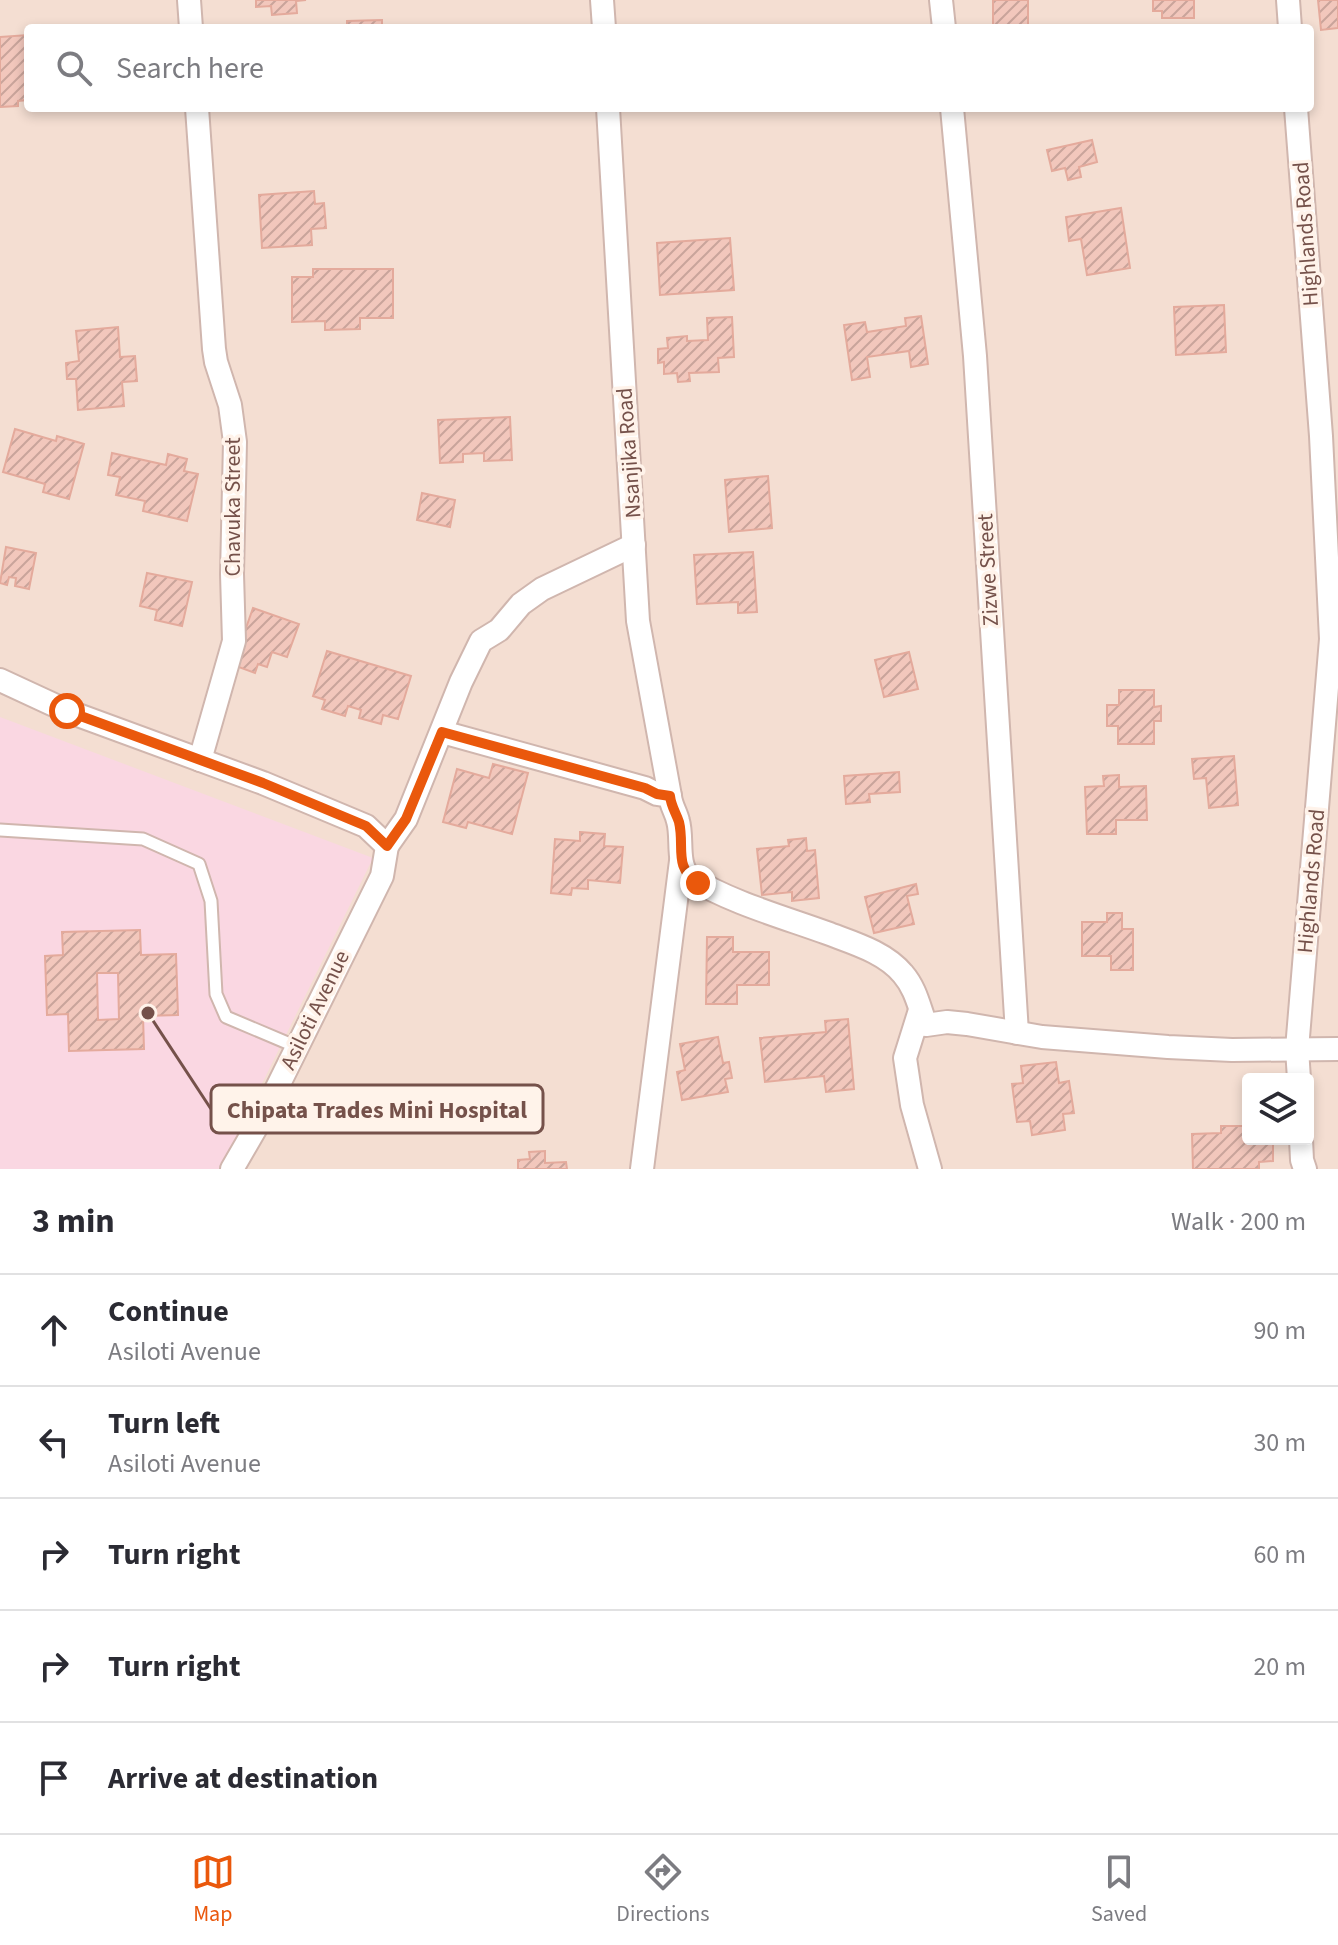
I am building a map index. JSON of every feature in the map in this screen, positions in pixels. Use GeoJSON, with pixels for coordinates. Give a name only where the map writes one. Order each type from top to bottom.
{"type":"FeatureCollection","features":[{"type":"Feature","properties":{"kind":"street"},"geometry":{"type":"LineString","coordinates":[[189,0],[191,24]]}},
{"type":"Feature","properties":{"kind":"street"},"geometry":{"type":"LineString","coordinates":[[602,0],[604,24]]}},
{"type":"Feature","properties":{"kind":"street"},"geometry":{"type":"LineString","coordinates":[[941,0],[944,24]]}},
{"type":"Feature","properties":{"kind":"street"},"geometry":{"type":"LineString","coordinates":[[1288,0],[1290,24]]}},
{"type":"Feature","properties":{"kind":"street","name":"Chavuka Street"},"geometry":{"type":"LineString","coordinates":[[197,112],[214,349],[230,405],[235,442],[234,641],[200,760]]}},
{"type":"Feature","properties":{"kind":"street","name":"Nsanjika Road"},"geometry":{"type":"LineString","coordinates":[[608,112],[638,621],[671,806],[679,822],[682,859]]}},
{"type":"Feature","properties":{"kind":"street","name":"Zizwe Street"},"geometry":{"type":"LineString","coordinates":[[952,112],[975,356],[1017,1033]]}},
{"type":"Feature","properties":{"kind":"street","name":"Highlands Road"},"geometry":{"type":"LineString","coordinates":[[1296,112],[1321,436],[1331,639],[1297,1049],[1299,1073]]}},
{"type":"Feature","properties":{"kind":"street","name":"Asiloti Avenue"},"geometry":{"type":"LineString","coordinates":[[232,1169],[265,1112],[382,876],[387,846],[406,819],[461,682],[481,641],[499,630],[521,604],[542,589],[634,545]]}},
{"type":"Feature","properties":{"kind":"street"},"geometry":{"type":"LineString","coordinates":[[0,680],[67,711],[263,783],[366,826],[387,846]]}},
{"type":"Feature","properties":{"kind":"street"},"geometry":{"type":"LineString","coordinates":[[442,732],[670,796]]}},
{"type":"Feature","properties":{"kind":"street"},"geometry":{"type":"LineString","coordinates":[[682,859],[689,877],[713,891],[880,956],[903,975],[917,997],[926,1025],[947,1022],[1042,1037],[1168,1047],[1338,1049]]}},
{"type":"Feature","properties":{"kind":"street"},"geometry":{"type":"LineString","coordinates":[[642,1169],[682,859]]}},
{"type":"Feature","properties":{"kind":"street"},"geometry":{"type":"LineString","coordinates":[[920,1010],[905,1058],[912,1105],[930,1169]]}},
{"type":"Feature","properties":{"kind":"street"},"geometry":{"type":"LineString","coordinates":[[1301,1145],[1305,1169]]}},
{"type":"Feature","properties":{"kind":"lane"},"geometry":{"type":"LineString","coordinates":[[0,830],[143,839],[199,864],[211,901],[216,994],[226,1017],[297,1047]]}},
{"type":"Feature","properties":{"kind":"shaded area"},"geometry":{"type":"Polygon","coordinates":[[[0,0],[1338,0],[1338,1169],[0,1169],[0,0]]]}},
{"type":"Feature","properties":{"kind":"shaded area"},"geometry":{"type":"Polygon","coordinates":[[[0,717],[373,858],[220,1169],[0,1169],[0,717]]]}},
{"type":"Feature","properties":{"kind":"building"},"geometry":{"type":"Polygon","coordinates":[[[256,0],[306,0],[296,1],[297,13],[272,15],[271,6],[256,7],[256,0]]]}},
{"type":"Feature","properties":{"kind":"building"},"geometry":{"type":"Polygon","coordinates":[[[993,0],[1028,0],[1028,24],[993,24],[993,0]]]}},
{"type":"Feature","properties":{"kind":"building"},"geometry":{"type":"Polygon","coordinates":[[[1153,0],[1194,0],[1194,18],[1162,18],[1162,11],[1153,11],[1153,0]]]}},
{"type":"Feature","properties":{"kind":"building"},"geometry":{"type":"Polygon","coordinates":[[[1318,0],[1338,0],[1338,28],[1321,30],[1318,0]]]}},
{"type":"Feature","properties":{"kind":"building"},"geometry":{"type":"Polygon","coordinates":[[[382,20],[382,24],[347,24],[347,21],[382,20]]]}},
{"type":"Feature","properties":{"kind":"building"},"geometry":{"type":"Polygon","coordinates":[[[24,35],[24,100],[18,101],[18,106],[0,107],[0,37],[24,35]]]}},
{"type":"Feature","properties":{"kind":"building"},"geometry":{"type":"Polygon","coordinates":[[[1092,140],[1097,162],[1079,167],[1081,177],[1068,180],[1065,168],[1052,171],[1047,150],[1092,140]]]}},
{"type":"Feature","properties":{"kind":"building"},"geometry":{"type":"Polygon","coordinates":[[[314,191],[315,204],[324,203],[326,228],[311,229],[312,245],[262,248],[259,195],[314,191]]]}},
{"type":"Feature","properties":{"kind":"building"},"geometry":{"type":"Polygon","coordinates":[[[1121,208],[1130,268],[1087,275],[1081,239],[1069,241],[1066,217],[1121,208]]]}},
{"type":"Feature","properties":{"kind":"building"},"geometry":{"type":"Polygon","coordinates":[[[730,238],[734,290],[660,295],[657,243],[730,238]]]}},
{"type":"Feature","properties":{"kind":"building"},"geometry":{"type":"Polygon","coordinates":[[[313,269],[393,269],[393,318],[360,318],[360,329],[325,330],[325,321],[292,322],[292,277],[313,277],[313,269]]]}},
{"type":"Feature","properties":{"kind":"building"},"geometry":{"type":"Polygon","coordinates":[[[1224,305],[1226,352],[1176,355],[1174,307],[1224,305]]]}},
{"type":"Feature","properties":{"kind":"building"},"geometry":{"type":"Polygon","coordinates":[[[921,316],[928,364],[911,367],[909,351],[867,357],[870,377],[852,380],[844,325],[865,322],[867,332],[906,326],[905,318],[921,316]]]}},
{"type":"Feature","properties":{"kind":"building"},"geometry":{"type":"Polygon","coordinates":[[[732,317],[734,357],[718,358],[719,372],[689,373],[690,381],[678,382],[677,373],[664,374],[664,362],[658,363],[658,349],[668,348],[667,338],[687,336],[687,341],[708,340],[707,318],[732,317]]]}},
{"type":"Feature","properties":{"kind":"building"},"geometry":{"type":"Polygon","coordinates":[[[118,327],[120,357],[135,356],[137,381],[122,382],[124,406],[78,410],[76,379],[67,379],[66,363],[79,361],[76,331],[118,327]]]}},
{"type":"Feature","properties":{"kind":"building"},"geometry":{"type":"Polygon","coordinates":[[[510,417],[512,460],[484,461],[484,453],[463,454],[463,462],[440,463],[438,420],[510,417]]]}},
{"type":"Feature","properties":{"kind":"building"},"geometry":{"type":"Polygon","coordinates":[[[15,429],[56,441],[57,436],[84,444],[69,499],[43,492],[45,484],[3,472],[15,429]]]}},
{"type":"Feature","properties":{"kind":"building"},"geometry":{"type":"Polygon","coordinates":[[[112,453],[166,465],[168,454],[187,459],[184,471],[198,474],[187,521],[143,511],[145,501],[116,495],[120,477],[108,475],[112,453]]]}},
{"type":"Feature","properties":{"kind":"building"},"geometry":{"type":"Polygon","coordinates":[[[768,476],[772,528],[729,532],[725,480],[768,476]]]}},
{"type":"Feature","properties":{"kind":"building"},"geometry":{"type":"Polygon","coordinates":[[[422,493],[455,500],[450,527],[417,520],[422,493]]]}},
{"type":"Feature","properties":{"kind":"building"},"geometry":{"type":"Polygon","coordinates":[[[6,547],[36,553],[29,589],[15,586],[16,578],[9,577],[7,585],[0,583],[6,547]]]}},
{"type":"Feature","properties":{"kind":"building"},"geometry":{"type":"Polygon","coordinates":[[[753,552],[757,612],[738,613],[738,602],[697,604],[694,555],[753,552]]]}},
{"type":"Feature","properties":{"kind":"building"},"geometry":{"type":"Polygon","coordinates":[[[147,573],[192,582],[182,626],[155,620],[157,610],[140,606],[147,573]]]}},
{"type":"Feature","properties":{"kind":"building"},"geometry":{"type":"Polygon","coordinates":[[[253,608],[299,624],[287,657],[272,652],[267,667],[258,664],[255,673],[233,665],[253,608]]]}},
{"type":"Feature","properties":{"kind":"building"},"geometry":{"type":"Polygon","coordinates":[[[327,651],[411,676],[398,719],[383,715],[381,724],[359,718],[361,710],[348,706],[345,716],[322,709],[325,700],[313,696],[327,651]]]}},
{"type":"Feature","properties":{"kind":"building"},"geometry":{"type":"Polygon","coordinates":[[[909,652],[918,689],[884,697],[875,660],[909,652]]]}},
{"type":"Feature","properties":{"kind":"building"},"geometry":{"type":"Polygon","coordinates":[[[1119,690],[1154,690],[1154,707],[1161,706],[1161,721],[1154,721],[1154,744],[1118,744],[1118,726],[1107,726],[1107,705],[1119,705],[1119,690]]]}},
{"type":"Feature","properties":{"kind":"building"},"geometry":{"type":"Polygon","coordinates":[[[1234,756],[1238,805],[1209,808],[1206,778],[1194,779],[1192,759],[1234,756]]]}},
{"type":"Feature","properties":{"kind":"building"},"geometry":{"type":"Polygon","coordinates":[[[493,764],[528,773],[512,834],[468,822],[466,828],[443,822],[457,769],[489,778],[493,764]]]}},
{"type":"Feature","properties":{"kind":"building"},"geometry":{"type":"Polygon","coordinates":[[[899,772],[900,792],[869,794],[870,802],[846,804],[844,776],[899,772]]]}},
{"type":"Feature","properties":{"kind":"building"},"geometry":{"type":"Polygon","coordinates":[[[1119,775],[1119,787],[1146,786],[1147,820],[1116,820],[1116,834],[1087,834],[1085,787],[1104,786],[1103,776],[1119,775]]]}},
{"type":"Feature","properties":{"kind":"building"},"geometry":{"type":"Polygon","coordinates":[[[580,832],[605,834],[604,846],[623,847],[620,883],[588,880],[588,889],[572,888],[571,895],[551,893],[555,839],[580,841],[580,832]]]}},
{"type":"Feature","properties":{"kind":"building"},"geometry":{"type":"Polygon","coordinates":[[[806,838],[807,851],[815,850],[819,898],[792,901],[792,892],[762,895],[757,849],[789,846],[788,840],[806,838]]]}},
{"type":"Feature","properties":{"kind":"building"},"geometry":{"type":"Polygon","coordinates":[[[916,884],[918,894],[907,896],[914,924],[874,933],[865,897],[916,884]]]}},
{"type":"Feature","properties":{"kind":"building"},"geometry":{"type":"Polygon","coordinates":[[[1107,913],[1122,913],[1122,929],[1133,929],[1133,970],[1111,970],[1111,956],[1082,956],[1082,922],[1107,922],[1107,913]]]}},
{"type":"Feature","properties":{"kind":"building"},"geometry":{"type":"Polygon","coordinates":[[[140,930],[141,955],[176,954],[178,1015],[143,1016],[144,1049],[69,1051],[68,1014],[47,1015],[45,956],[63,955],[62,932],[140,930]],[[97,973],[98,1020],[119,1019],[118,973],[97,973]]]}},
{"type":"Feature","properties":{"kind":"building"},"geometry":{"type":"Polygon","coordinates":[[[707,937],[733,937],[733,952],[769,952],[769,985],[737,985],[737,1004],[706,1004],[707,937]]]}},
{"type":"Feature","properties":{"kind":"building"},"geometry":{"type":"Polygon","coordinates":[[[848,1019],[854,1089],[826,1092],[824,1076],[765,1082],[760,1038],[826,1032],[825,1021],[848,1019]]]}},
{"type":"Feature","properties":{"kind":"building"},"geometry":{"type":"Polygon","coordinates":[[[718,1037],[723,1063],[729,1062],[732,1078],[725,1079],[728,1092],[682,1100],[677,1072],[685,1070],[680,1044],[718,1037]]]}},
{"type":"Feature","properties":{"kind":"building"},"geometry":{"type":"Polygon","coordinates":[[[1056,1062],[1059,1083],[1069,1081],[1074,1113],[1063,1114],[1065,1130],[1032,1135],[1030,1121],[1017,1122],[1012,1084],[1023,1083],[1021,1066],[1056,1062]]]}},
{"type":"Feature","properties":{"kind":"building"},"geometry":{"type":"Polygon","coordinates":[[[1221,1126],[1242,1126],[1242,1145],[1273,1145],[1273,1161],[1259,1162],[1259,1169],[1193,1169],[1192,1134],[1221,1133],[1221,1126]]]}},
{"type":"Feature","properties":{"kind":"building"},"geometry":{"type":"Polygon","coordinates":[[[545,1151],[545,1163],[566,1162],[567,1169],[518,1169],[518,1160],[530,1159],[529,1152],[545,1151]]]}},
{"type":"Feature","properties":{"kind":"place","name":"Chipata Trades Mini Hospital"},"geometry":{"type":"Point","coordinates":[148,1013]}},
{"type":"Feature","properties":{"kind":"route"},"geometry":{"type":"LineString","coordinates":[[67,711],[263,783],[366,826],[387,846],[406,819],[442,732],[670,796],[679,822],[685,872],[698,883]]}}]}
